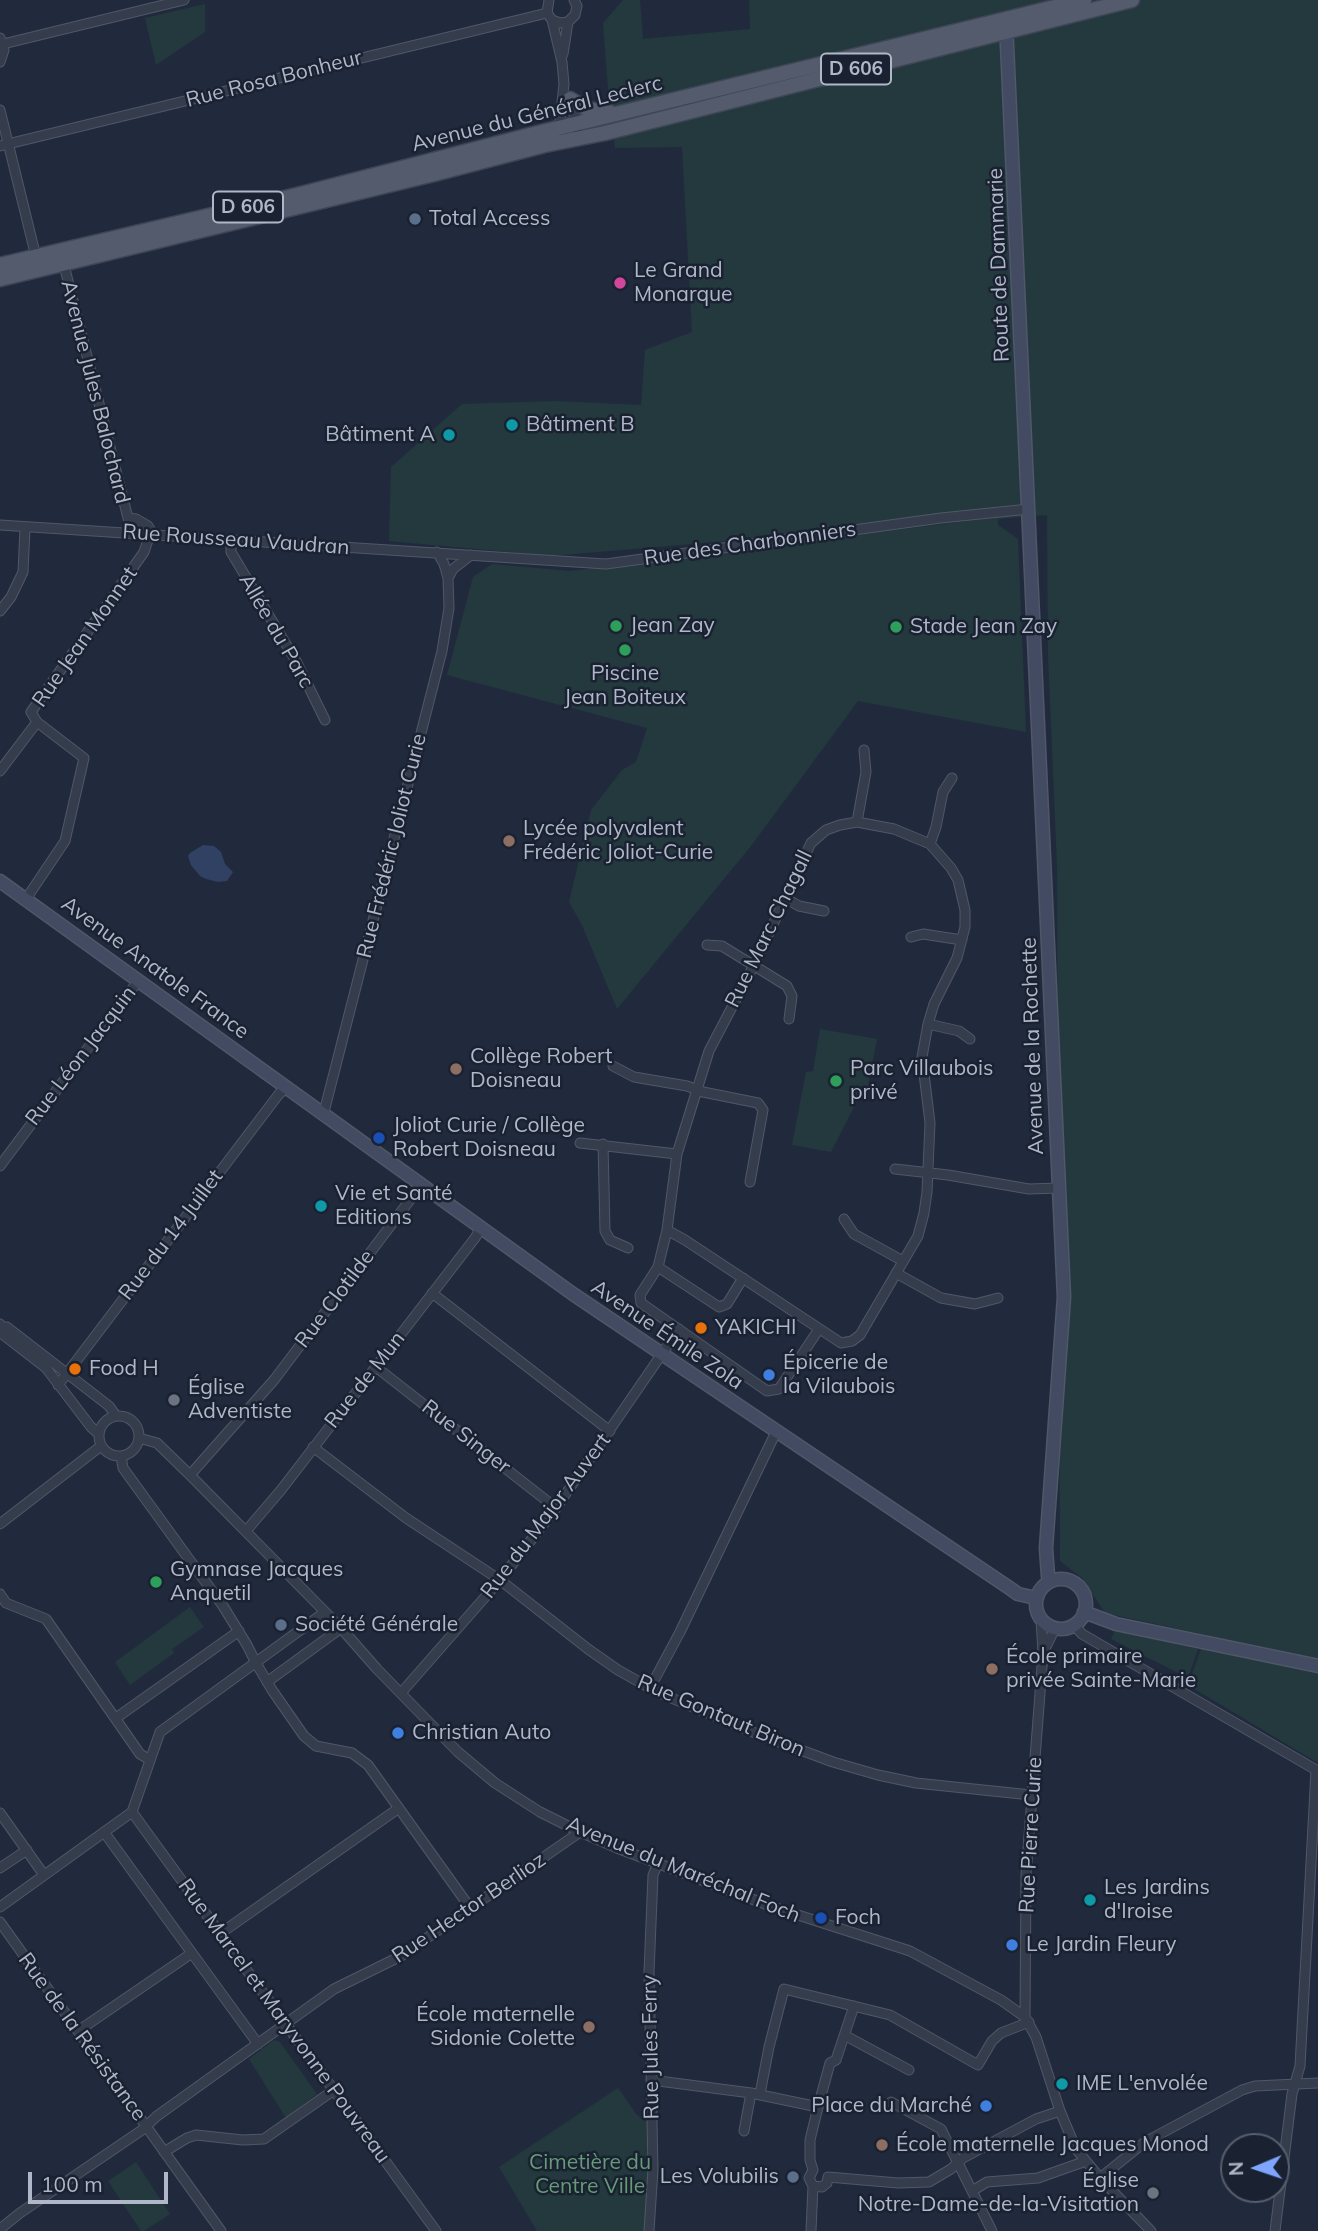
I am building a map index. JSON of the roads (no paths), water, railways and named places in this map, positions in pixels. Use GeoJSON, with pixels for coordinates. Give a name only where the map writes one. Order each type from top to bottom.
{"type":"FeatureCollection","features":[{"type":"Feature","properties":{"kind":"main road","name":"Avenue du Général Leclerc"},"geometry":{"type":"LineString","coordinates":[[579,131],[1006,26],[1084,0]]}},
{"type":"Feature","properties":{"kind":"main road","name":"Avenue du Général Leclerc"},"geometry":{"type":"LineString","coordinates":[[0,279],[37,263],[293,197],[560,137],[623,114],[1006,26],[1132,0]]}},
{"type":"Feature","properties":{"kind":"main road","name":"Route de Dammarie"},"geometry":{"type":"LineString","coordinates":[[1006,26],[1029,509]]}},
{"type":"Feature","properties":{"kind":"main road"},"geometry":{"type":"LineString","coordinates":[[570,99],[587,109],[623,114]]}},
{"type":"Feature","properties":{"kind":"main road","name":"Avenue du Général Leclerc"},"geometry":{"type":"LineString","coordinates":[[0,265],[37,263]]}},
{"type":"Feature","properties":{"kind":"main road","name":"Avenue de la Rochette"},"geometry":{"type":"LineString","coordinates":[[1029,509],[1064,1297],[1046,1548],[1048,1576],[1051,1581]]}},
{"type":"Feature","properties":{"kind":"main road","name":"Avenue Anatole France"},"geometry":{"type":"LineString","coordinates":[[0,881],[287,1087]]}},
{"type":"Feature","properties":{"kind":"main road","name":"Avenue Émile Zola"},"geometry":{"type":"LineString","coordinates":[[287,1087],[661,1354],[1018,1594],[1036,1598]]}},
{"type":"Feature","properties":{"kind":"main road"},"geometry":{"type":"LineString","coordinates":[[1062,1579],[1077,1585],[1086,1600],[1084,1612],[1074,1625],[1055,1628],[1041,1619],[1036,1609],[1036,1598],[1041,1588],[1051,1581],[1062,1579]]}},
{"type":"Feature","properties":{"kind":"main road"},"geometry":{"type":"LineString","coordinates":[[1084,1612],[1126,1626],[1318,1666]]}},
{"type":"Feature","properties":{"kind":"street"},"geometry":{"type":"LineString","coordinates":[[0,62],[4,56],[2,41],[184,0]]}},
{"type":"Feature","properties":{"kind":"street"},"geometry":{"type":"LineString","coordinates":[[549,0],[564,84],[560,137]]}},
{"type":"Feature","properties":{"kind":"street"},"geometry":{"type":"LineString","coordinates":[[562,62],[568,22],[575,15],[577,6],[574,0]]}},
{"type":"Feature","properties":{"kind":"street"},"geometry":{"type":"LineString","coordinates":[[550,17],[560,23],[568,22]]}},
{"type":"Feature","properties":{"kind":"street","name":"Rue Rosa Bonheur"},"geometry":{"type":"LineString","coordinates":[[4,145],[550,17]]}},
{"type":"Feature","properties":{"kind":"street"},"geometry":{"type":"LineString","coordinates":[[564,84],[579,131]]}},
{"type":"Feature","properties":{"kind":"street"},"geometry":{"type":"LineString","coordinates":[[0,110],[4,145],[37,263]]}},
{"type":"Feature","properties":{"kind":"street","name":"Avenue Jules Balochard"},"geometry":{"type":"LineString","coordinates":[[62,257],[132,534]]}},
{"type":"Feature","properties":{"kind":"street","name":"Rue des Charbonniers"},"geometry":{"type":"LineString","coordinates":[[471,555],[606,564],[928,520],[1029,509]]}},
{"type":"Feature","properties":{"kind":"street"},"geometry":{"type":"LineString","coordinates":[[128,518],[148,526],[150,535]]}},
{"type":"Feature","properties":{"kind":"street","name":"Rue Rousseau Vaudran"},"geometry":{"type":"LineString","coordinates":[[0,525],[471,555]]}},
{"type":"Feature","properties":{"kind":"street"},"geometry":{"type":"LineString","coordinates":[[0,611],[11,597],[23,572],[25,528]]}},
{"type":"Feature","properties":{"kind":"street","name":"Rue Jean Monnet"},"geometry":{"type":"LineString","coordinates":[[0,771],[37,722],[32,712],[144,552],[150,535]]}},
{"type":"Feature","properties":{"kind":"street","name":"Allée du Parc"},"geometry":{"type":"LineString","coordinates":[[230,540],[231,552],[296,661],[325,720]]}},
{"type":"Feature","properties":{"kind":"street","name":"Rue Frédéric Joliot Curie"},"geometry":{"type":"LineString","coordinates":[[324,1112],[442,651],[449,608],[448,578],[437,552]]}},
{"type":"Feature","properties":{"kind":"street"},"geometry":{"type":"LineString","coordinates":[[448,578],[453,569],[471,555]]}},
{"type":"Feature","properties":{"kind":"street"},"geometry":{"type":"LineString","coordinates":[[26,899],[65,841],[84,758],[37,722]]}},
{"type":"Feature","properties":{"kind":"street"},"geometry":{"type":"LineString","coordinates":[[857,822],[866,772],[864,750]]}},
{"type":"Feature","properties":{"kind":"street"},"geometry":{"type":"LineString","coordinates":[[930,844],[943,792],[952,778]]}},
{"type":"Feature","properties":{"kind":"street","name":"Rue Marc Chagall"},"geometry":{"type":"LineString","coordinates":[[667,1230],[841,1343],[856,1339],[918,1236],[924,1213],[930,1123],[922,1057],[934,1004],[957,958],[965,927],[965,910],[960,887],[951,868],[930,844],[894,829],[857,822],[825,830],[811,843],[754,965],[709,1051],[677,1154],[667,1230],[658,1267],[640,1295],[641,1303],[679,1329]]}},
{"type":"Feature","properties":{"kind":"street"},"geometry":{"type":"LineString","coordinates":[[785,898],[799,906],[824,911]]}},
{"type":"Feature","properties":{"kind":"street"},"geometry":{"type":"LineString","coordinates":[[911,937],[923,934],[962,940]]}},
{"type":"Feature","properties":{"kind":"street"},"geometry":{"type":"LineString","coordinates":[[707,945],[722,946],[787,986],[792,996],[789,1019]]}},
{"type":"Feature","properties":{"kind":"street","name":"Rue Léon Jacquin"},"geometry":{"type":"LineString","coordinates":[[0,1166],[138,981]]}},
{"type":"Feature","properties":{"kind":"street"},"geometry":{"type":"LineString","coordinates":[[928,1024],[959,1031],[970,1039]]}},
{"type":"Feature","properties":{"kind":"street"},"geometry":{"type":"LineString","coordinates":[[613,1066],[634,1077],[758,1103],[762,1110],[750,1182]]}},
{"type":"Feature","properties":{"kind":"street","name":"Rue du 14 Juillet"},"geometry":{"type":"LineString","coordinates":[[58,1385],[63,1372],[287,1087]]}},
{"type":"Feature","properties":{"kind":"street"},"geometry":{"type":"LineString","coordinates":[[580,1143],[677,1154]]}},
{"type":"Feature","properties":{"kind":"street"},"geometry":{"type":"LineString","coordinates":[[603,1144],[606,1231],[610,1240],[628,1248]]}},
{"type":"Feature","properties":{"kind":"street"},"geometry":{"type":"LineString","coordinates":[[895,1169],[1029,1189],[1058,1188]]}},
{"type":"Feature","properties":{"kind":"street","name":"Rue Clotilde"},"geometry":{"type":"LineString","coordinates":[[190,1475],[274,1380],[422,1184]]}},
{"type":"Feature","properties":{"kind":"street"},"geometry":{"type":"LineString","coordinates":[[844,1219],[855,1234],[903,1261]]}},
{"type":"Feature","properties":{"kind":"street","name":"Rue de Mun"},"geometry":{"type":"LineString","coordinates":[[246,1531],[376,1367],[481,1227]]}},
{"type":"Feature","properties":{"kind":"street"},"geometry":{"type":"LineString","coordinates":[[658,1267],[719,1307],[727,1304],[743,1278]]}},
{"type":"Feature","properties":{"kind":"street"},"geometry":{"type":"LineString","coordinates":[[896,1273],[941,1298],[975,1304],[998,1298]]}},
{"type":"Feature","properties":{"kind":"street"},"geometry":{"type":"LineString","coordinates":[[432,1293],[610,1431]]}},
{"type":"Feature","properties":{"kind":"street"},"geometry":{"type":"LineString","coordinates":[[99,1434],[104,1422],[122,1416],[136,1426],[139,1438],[131,1452],[121,1456],[109,1454],[101,1446],[99,1434],[46,1368],[1,1333],[1,1325],[109,1406],[116,1416]]}},
{"type":"Feature","properties":{"kind":"street"},"geometry":{"type":"LineString","coordinates":[[679,1329],[767,1391],[779,1389],[819,1329]]}},
{"type":"Feature","properties":{"kind":"street","name":"Rue du Major Auvert"},"geometry":{"type":"LineString","coordinates":[[401,1693],[500,1580],[556,1508],[679,1329]]}},
{"type":"Feature","properties":{"kind":"street","name":"Rue Singer"},"geometry":{"type":"LineString","coordinates":[[376,1367],[556,1508]]}},
{"type":"Feature","properties":{"kind":"street"},"geometry":{"type":"LineString","coordinates":[[650,1688],[680,1632],[776,1432]]}},
{"type":"Feature","properties":{"kind":"street","name":"Avenue du Maréchal Foch"},"geometry":{"type":"LineString","coordinates":[[139,1438],[157,1443],[246,1531],[458,1752],[495,1783],[540,1812],[580,1832],[784,1911],[910,1951],[990,1994],[1027,2019]]}},
{"type":"Feature","properties":{"kind":"street"},"geometry":{"type":"LineString","coordinates":[[0,1524],[101,1446]]}},
{"type":"Feature","properties":{"kind":"street","name":"Rue Gontaut Biron"},"geometry":{"type":"LineString","coordinates":[[313,1447],[406,1518],[500,1580],[588,1649],[650,1688],[755,1733],[878,1775],[916,1783],[1031,1795]]}},
{"type":"Feature","properties":{"kind":"street"},"geometry":{"type":"LineString","coordinates":[[121,1456],[124,1468],[212,1590],[239,1631],[267,1682],[304,1736],[316,1746],[359,1756],[368,1765],[471,1909]]}},
{"type":"Feature","properties":{"kind":"street"},"geometry":{"type":"LineString","coordinates":[[0,1594],[6,1603],[46,1619],[140,1754],[150,1759]]}},
{"type":"Feature","properties":{"kind":"street"},"geometry":{"type":"LineString","coordinates":[[0,1907],[132,1812],[160,1732],[324,1612]]}},
{"type":"Feature","properties":{"kind":"street","name":"Rue Pierre Curie"},"geometry":{"type":"LineString","coordinates":[[1027,2019],[1026,1875],[1043,1654],[1041,1619]]}},
{"type":"Feature","properties":{"kind":"street"},"geometry":{"type":"LineString","coordinates":[[1074,1625],[1082,1634],[1317,1771],[1300,2066],[1294,2085],[1275,2231]]}},
{"type":"Feature","properties":{"kind":"street","name":"Rue Pierre Curie"},"geometry":{"type":"LineString","coordinates":[[1043,1654],[1055,1628]]}},
{"type":"Feature","properties":{"kind":"street"},"geometry":{"type":"LineString","coordinates":[[267,1682],[341,1629]]}},
{"type":"Feature","properties":{"kind":"street"},"geometry":{"type":"LineString","coordinates":[[116,1718],[239,1631]]}},
{"type":"Feature","properties":{"kind":"street"},"geometry":{"type":"LineString","coordinates":[[133,1742],[155,1744]]}},
{"type":"Feature","properties":{"kind":"street"},"geometry":{"type":"LineString","coordinates":[[221,1933],[400,1808]]}},
{"type":"Feature","properties":{"kind":"street","name":"Rue Marcel et Maryvonne Pouvreau"},"geometry":{"type":"LineString","coordinates":[[132,1812],[436,2231]]}},
{"type":"Feature","properties":{"kind":"street"},"geometry":{"type":"LineString","coordinates":[[0,1813],[44,1875]]}},
{"type":"Feature","properties":{"kind":"street"},"geometry":{"type":"LineString","coordinates":[[104,1832],[258,2044]]}},
{"type":"Feature","properties":{"kind":"street","name":"Rue Hector Berlioz"},"geometry":{"type":"LineString","coordinates":[[0,2229],[334,1989],[401,1956],[580,1832]]}},
{"type":"Feature","properties":{"kind":"street"},"geometry":{"type":"LineString","coordinates":[[0,1868],[27,1850]]}},
{"type":"Feature","properties":{"kind":"street","name":"Rue Jules Ferry"},"geometry":{"type":"LineString","coordinates":[[649,2231],[653,2169],[650,1932],[653,1875],[659,1863]]}},
{"type":"Feature","properties":{"kind":"street","name":"Rue de la Résistance"},"geometry":{"type":"LineString","coordinates":[[0,1922],[221,2231]]}},
{"type":"Feature","properties":{"kind":"street"},"geometry":{"type":"LineString","coordinates":[[78,2031],[192,1953]]}},
{"type":"Feature","properties":{"kind":"street"},"geometry":{"type":"LineString","coordinates":[[744,2131],[784,1989],[890,2015],[978,2065],[992,2041],[1027,2019],[1069,2135],[1086,2161],[1147,2230]]}},
{"type":"Feature","properties":{"kind":"street"},"geometry":{"type":"LineString","coordinates":[[811,2231],[813,2186],[809,2178],[813,2170],[810,2140],[830,2063],[836,2060],[854,2006]]}},
{"type":"Feature","properties":{"kind":"street"},"geometry":{"type":"LineString","coordinates":[[846,2036],[909,2070]]}},
{"type":"Feature","properties":{"kind":"street"},"geometry":{"type":"LineString","coordinates":[[651,2080],[755,2093],[818,2107]]}},
{"type":"Feature","properties":{"kind":"street"},"geometry":{"type":"LineString","coordinates":[[1100,2178],[1145,2142],[1242,2090],[1255,2086],[1318,2083]]}},
{"type":"Feature","properties":{"kind":"street"},"geometry":{"type":"LineString","coordinates":[[164,2152],[196,2135],[243,2140],[264,2139],[334,2090]]}},
{"type":"Feature","properties":{"kind":"street"},"geometry":{"type":"LineString","coordinates":[[891,2102],[941,2129],[992,2231]]}},
{"type":"Feature","properties":{"kind":"street"},"geometry":{"type":"LineString","coordinates":[[813,2170],[822,2169],[828,2176],[898,2183],[929,2182],[957,2163],[1036,2119],[1060,2111]]}},
{"type":"Feature","properties":{"kind":"street"},"geometry":{"type":"LineString","coordinates":[[972,2191],[987,2182],[1038,2178],[1086,2161]]}},
{"type":"Feature","properties":{"kind":"street"},"geometry":{"type":"LineString","coordinates":[[813,2186],[822,2187],[827,2183],[828,2176]]}},
{"type":"Feature","properties":{"kind":"water"},"geometry":{"type":"Polygon","coordinates":[[[203,845],[214,846],[221,852],[225,864],[233,872],[227,881],[206,879],[191,865],[188,856],[203,845]]]}},
{"type":"Feature","properties":{"kind":"place","name":"Total Access"},"geometry":{"type":"Point","coordinates":[415,219]}},
{"type":"Feature","properties":{"kind":"place","name":"Le Grand Monarque"},"geometry":{"type":"Point","coordinates":[620,283]}},
{"type":"Feature","properties":{"kind":"place","name":"Bâtiment B"},"geometry":{"type":"Point","coordinates":[512,425]}},
{"type":"Feature","properties":{"kind":"place","name":"Bâtiment A"},"geometry":{"type":"Point","coordinates":[449,435]}},
{"type":"Feature","properties":{"kind":"place","name":"Jean Zay"},"geometry":{"type":"Point","coordinates":[616,626]}},
{"type":"Feature","properties":{"kind":"place","name":"Stade Jean Zay"},"geometry":{"type":"Point","coordinates":[896,627]}},
{"type":"Feature","properties":{"kind":"place","name":"Piscine Jean Boiteux"},"geometry":{"type":"Point","coordinates":[625,650]}},
{"type":"Feature","properties":{"kind":"place","name":"Lycée polyvalent Frédéric Joliot-Curie"},"geometry":{"type":"Point","coordinates":[509,841]}},
{"type":"Feature","properties":{"kind":"place","name":"Collège Robert Doisneau"},"geometry":{"type":"Point","coordinates":[456,1069]}},
{"type":"Feature","properties":{"kind":"place","name":"Parc Villaubois privé"},"geometry":{"type":"Point","coordinates":[836,1081]}},
{"type":"Feature","properties":{"kind":"place","name":"Joliot Curie / Collège Robert Doisneau"},"geometry":{"type":"Point","coordinates":[379,1138]}},
{"type":"Feature","properties":{"kind":"place","name":"Vie et Santé Editions"},"geometry":{"type":"Point","coordinates":[321,1206]}},
{"type":"Feature","properties":{"kind":"place","name":"YAKICHI"},"geometry":{"type":"Point","coordinates":[701,1328]}},
{"type":"Feature","properties":{"kind":"place","name":"Food H"},"geometry":{"type":"Point","coordinates":[75,1369]}},
{"type":"Feature","properties":{"kind":"place","name":"Épicerie de la Vilaubois"},"geometry":{"type":"Point","coordinates":[769,1375]}},
{"type":"Feature","properties":{"kind":"place","name":"Église Adventiste"},"geometry":{"type":"Point","coordinates":[174,1400]}},
{"type":"Feature","properties":{"kind":"place","name":"Gymnase Jacques Anquetil"},"geometry":{"type":"Point","coordinates":[156,1582]}},
{"type":"Feature","properties":{"kind":"place","name":"Société Générale"},"geometry":{"type":"Point","coordinates":[281,1625]}},
{"type":"Feature","properties":{"kind":"place","name":"École primaire privée Sainte-Marie"},"geometry":{"type":"Point","coordinates":[992,1669]}},
{"type":"Feature","properties":{"kind":"place","name":"Christian Auto"},"geometry":{"type":"Point","coordinates":[398,1733]}},
{"type":"Feature","properties":{"kind":"place","name":"Les Jardins d'Iroise"},"geometry":{"type":"Point","coordinates":[1090,1900]}},
{"type":"Feature","properties":{"kind":"place","name":"Foch"},"geometry":{"type":"Point","coordinates":[821,1918]}},
{"type":"Feature","properties":{"kind":"place","name":"Le Jardin Fleury"},"geometry":{"type":"Point","coordinates":[1012,1945]}},
{"type":"Feature","properties":{"kind":"place","name":"École maternelle Sidonie Colette"},"geometry":{"type":"Point","coordinates":[589,2027]}},
{"type":"Feature","properties":{"kind":"place","name":"IME L'envolée"},"geometry":{"type":"Point","coordinates":[1062,2084]}},
{"type":"Feature","properties":{"kind":"place","name":"Place du Marché"},"geometry":{"type":"Point","coordinates":[986,2106]}},
{"type":"Feature","properties":{"kind":"place","name":"École maternelle Jacques Monod"},"geometry":{"type":"Point","coordinates":[882,2145]}},
{"type":"Feature","properties":{"kind":"place","name":"Les Volubilis"},"geometry":{"type":"Point","coordinates":[793,2177]}},
{"type":"Feature","properties":{"kind":"place","name":"Église Notre-Dame-de-la-Visitation"},"geometry":{"type":"Point","coordinates":[1153,2193]}},
{"type":"Feature","properties":{"kind":"park label","name":"Cimetière du Centre Ville"},"geometry":{"type":"Point","coordinates":[590,2175]}}]}
